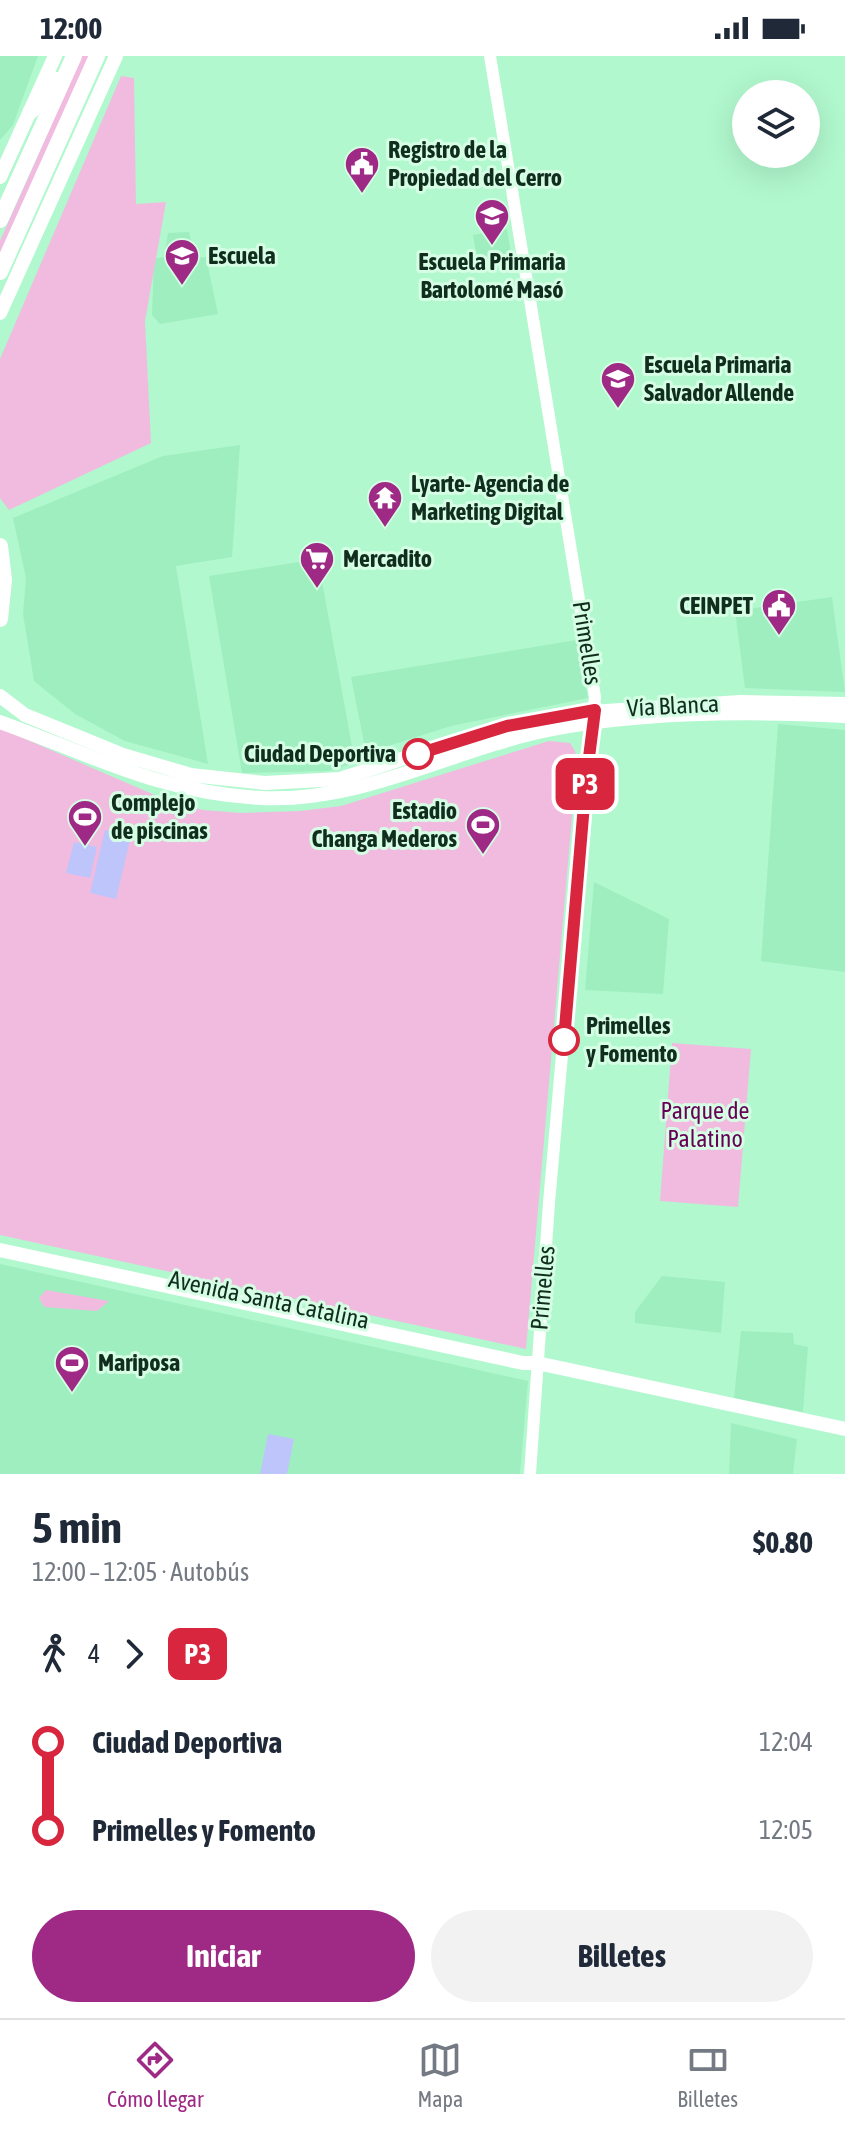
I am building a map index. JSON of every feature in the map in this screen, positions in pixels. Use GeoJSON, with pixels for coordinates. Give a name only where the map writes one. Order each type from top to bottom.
{"type":"FeatureCollection","features":[{"type":"Feature","properties":{"kind":"highway"},"geometry":{"type":"LineString","coordinates":[[0,272],[97,56]]}},
{"type":"Feature","properties":{"kind":"highway"},"geometry":{"type":"LineString","coordinates":[[31,111],[73,60]]}},
{"type":"Feature","properties":{"kind":"highway"},"geometry":{"type":"LineString","coordinates":[[0,220],[73,60]]}},
{"type":"Feature","properties":{"kind":"highway"},"geometry":{"type":"LineString","coordinates":[[0,546],[4,580],[0,619]]}},
{"type":"Feature","properties":{"kind":"main road"},"geometry":{"type":"LineString","coordinates":[[0,177],[55,56]]}},
{"type":"Feature","properties":{"kind":"main road"},"geometry":{"type":"LineString","coordinates":[[0,313],[116,56]]}},
{"type":"Feature","properties":{"kind":"main road","name":"Primelles"},"geometry":{"type":"LineString","coordinates":[[490,56],[595,697],[530,1474]]}},
{"type":"Feature","properties":{"kind":"main road","name":"Vía Blanca"},"geometry":{"type":"LineString","coordinates":[[0,696],[25,715],[123,755],[191,775],[265,783],[340,779],[485,732],[547,717],[742,713],[845,716]]}},
{"type":"Feature","properties":{"kind":"main road","name":"Vía Blanca"},"geometry":{"type":"LineString","coordinates":[[0,722],[111,767],[176,787],[263,798],[322,796],[366,787],[469,751],[593,717],[740,702],[845,704]]}},
{"type":"Feature","properties":{"kind":"main road","name":"Avenida Santa Catalina"},"geometry":{"type":"LineString","coordinates":[[0,1241],[524,1356],[537,1363]]}},
{"type":"Feature","properties":{"kind":"main road","name":"Avenida Santa Catalina"},"geometry":{"type":"LineString","coordinates":[[0,1250],[512,1361],[537,1363],[845,1429]]}},
{"type":"Feature","properties":{"kind":"shaded area"},"geometry":{"type":"Polygon","coordinates":[[[0,56],[38,56],[13,125],[0,140],[0,56]]]}},
{"type":"Feature","properties":{"kind":"shaded area","name":"Escuela Primaria Bartolomé Masó"},"geometry":{"type":"Polygon","coordinates":[[[507,229],[512,259],[478,265],[473,235],[507,229]]]}},
{"type":"Feature","properties":{"kind":"shaded area","name":"Escuela"},"geometry":{"type":"Polygon","coordinates":[[[189,232],[195,258],[206,257],[218,314],[160,324],[152,315],[154,259],[164,257],[168,233],[189,232]]]}},
{"type":"Feature","properties":{"kind":"shaded area"},"geometry":{"type":"Polygon","coordinates":[[[240,445],[232,557],[176,566],[208,764],[125,741],[75,714],[34,681],[23,614],[26,578],[13,518],[163,456],[240,445]]]}},
{"type":"Feature","properties":{"kind":"shaded area"},"geometry":{"type":"Polygon","coordinates":[[[318,559],[355,763],[328,771],[242,773],[209,576],[318,559]]]}},
{"type":"Feature","properties":{"kind":"shaded area"},"geometry":{"type":"Polygon","coordinates":[[[832,597],[845,692],[745,688],[735,611],[832,597]]]}},
{"type":"Feature","properties":{"kind":"shaded area"},"geometry":{"type":"Polygon","coordinates":[[[577,640],[588,698],[451,726],[366,753],[351,677],[577,640]]]}},
{"type":"Feature","properties":{"kind":"shaded area"},"geometry":{"type":"Polygon","coordinates":[[[778,724],[845,730],[845,972],[761,961],[778,724]]]}},
{"type":"Feature","properties":{"kind":"shaded area"},"geometry":{"type":"Polygon","coordinates":[[[594,882],[669,919],[663,994],[585,990],[594,882]]]}},
{"type":"Feature","properties":{"kind":"shaded area"},"geometry":{"type":"Polygon","coordinates":[[[0,1264],[528,1381],[520,1474],[0,1474],[0,1264]]]}},
{"type":"Feature","properties":{"kind":"shaded area"},"geometry":{"type":"Polygon","coordinates":[[[662,1276],[725,1282],[721,1333],[635,1323],[635,1312],[662,1276]]]}},
{"type":"Feature","properties":{"kind":"shaded area"},"geometry":{"type":"Polygon","coordinates":[[[741,1331],[793,1333],[794,1344],[808,1347],[803,1412],[734,1398],[741,1331]]]}},
{"type":"Feature","properties":{"kind":"shaded area"},"geometry":{"type":"Polygon","coordinates":[[[731,1423],[797,1439],[793,1474],[729,1474],[731,1423]]]}},
{"type":"Feature","properties":{"kind":"green space"},"geometry":{"type":"Polygon","coordinates":[[[82,56],[92,56],[0,261],[0,241],[82,56]]]}},
{"type":"Feature","properties":{"kind":"green space"},"geometry":{"type":"Polygon","coordinates":[[[121,76],[134,78],[136,204],[166,202],[145,321],[151,443],[9,510],[0,498],[0,359],[121,76]]]}},
{"type":"Feature","properties":{"kind":"green space","name":"Ciudad Deportiva"},"geometry":{"type":"Polygon","coordinates":[[[0,728],[164,799],[203,810],[241,813],[341,806],[549,741],[570,743],[577,759],[526,1349],[0,1235],[0,728]]]}},
{"type":"Feature","properties":{"kind":"green space","name":"Parque de Palatino"},"geometry":{"type":"Polygon","coordinates":[[[672,1043],[751,1049],[738,1207],[660,1201],[672,1043]]]}},
{"type":"Feature","properties":{"kind":"green space"},"geometry":{"type":"Polygon","coordinates":[[[46,1290],[109,1301],[97,1311],[44,1307],[39,1298],[46,1290]]]}},
{"type":"Feature","properties":{"kind":"water"},"geometry":{"type":"Polygon","coordinates":[[[105,830],[131,836],[116,899],[90,893],[105,830]]]}},
{"type":"Feature","properties":{"kind":"water"},"geometry":{"type":"Polygon","coordinates":[[[74,842],[97,847],[90,878],[66,873],[74,842]]]}},
{"type":"Feature","properties":{"kind":"water"},"geometry":{"type":"Polygon","coordinates":[[[268,1434],[294,1439],[287,1474],[260,1474],[268,1434]]]}},
{"type":"Feature","properties":{"kind":"bus line","name":"P3"},"geometry":{"type":"LineString","coordinates":[[418,754],[507,726],[595,710],[564,1040]]}},
{"type":"Feature","properties":{"kind":"place","name":"Registro de la Propiedad del Cerro"},"geometry":{"type":"Point","coordinates":[362,195]}},
{"type":"Feature","properties":{"kind":"place","name":"Escuela Primaria Bartolomé Masó"},"geometry":{"type":"Point","coordinates":[492,247]}},
{"type":"Feature","properties":{"kind":"place","name":"Escuela"},"geometry":{"type":"Point","coordinates":[182,287]}},
{"type":"Feature","properties":{"kind":"place","name":"Escuela Primaria Salvador Allende"},"geometry":{"type":"Point","coordinates":[618,410]}},
{"type":"Feature","properties":{"kind":"place","name":"Lyarte- Agencia de Marketing Digital"},"geometry":{"type":"Point","coordinates":[385,529]}},
{"type":"Feature","properties":{"kind":"place","name":"Mercadito"},"geometry":{"type":"Point","coordinates":[317,590]}},
{"type":"Feature","properties":{"kind":"place","name":"CEINPET"},"geometry":{"type":"Point","coordinates":[779,637]}},
{"type":"Feature","properties":{"kind":"place","name":"Ciudad Deportiva"},"geometry":{"type":"Point","coordinates":[418,754]}},
{"type":"Feature","properties":{"kind":"place","name":"Complejo de piscinas"},"geometry":{"type":"Point","coordinates":[85,848]}},
{"type":"Feature","properties":{"kind":"place","name":"Estadio Changa Mederos"},"geometry":{"type":"Point","coordinates":[483,856]}},
{"type":"Feature","properties":{"kind":"place","name":"Primelles y Fomento"},"geometry":{"type":"Point","coordinates":[564,1040]}},
{"type":"Feature","properties":{"kind":"place","name":"Mariposa"},"geometry":{"type":"Point","coordinates":[72,1394]}}]}
